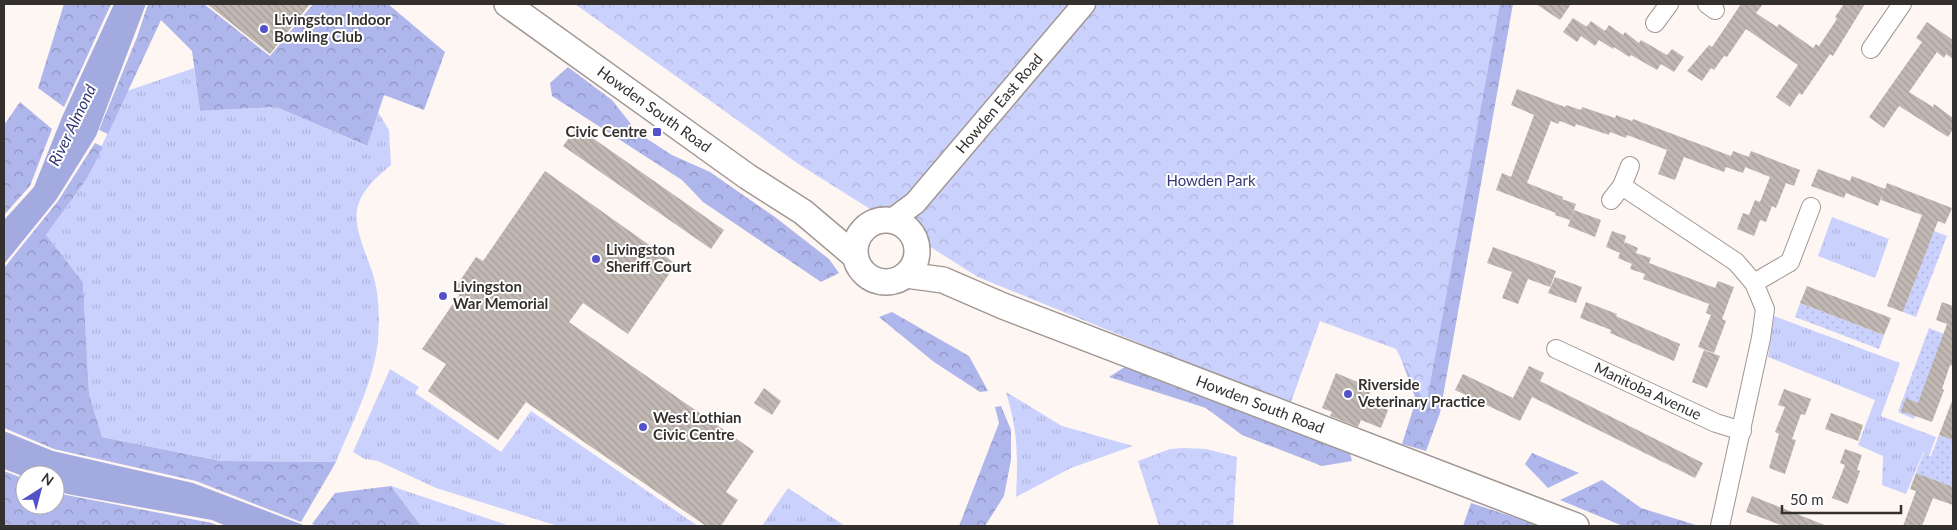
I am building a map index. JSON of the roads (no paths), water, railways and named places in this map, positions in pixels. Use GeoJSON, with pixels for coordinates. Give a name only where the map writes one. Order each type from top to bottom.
{"type":"FeatureCollection","features":[{"type":"Feature","properties":{"kind":"main road","name":"Howden South Road"},"geometry":{"type":"LineString","coordinates":[[508,4],[748,177],[802,212],[855,256],[863,272],[878,281],[897,280],[906,275],[943,280],[1012,309],[1576,526]]}},
{"type":"Feature","properties":{"kind":"main road","name":"Howden South Road"},"geometry":{"type":"LineString","coordinates":[[802,212],[863,230]]}},
{"type":"Feature","properties":{"kind":"main road"},"geometry":{"type":"LineString","coordinates":[[855,256],[855,247],[863,230],[876,222],[900,225]]}},
{"type":"Feature","properties":{"kind":"main road","name":"Howden South Road"},"geometry":{"type":"LineString","coordinates":[[900,225],[914,236],[917,253],[943,280]]}},
{"type":"Feature","properties":{"kind":"main road"},"geometry":{"type":"LineString","coordinates":[[906,275],[914,265],[917,253]]}},
{"type":"Feature","properties":{"kind":"street","name":"Howden East Road"},"geometry":{"type":"LineString","coordinates":[[900,225],[915,203],[1084,4]]}},
{"type":"Feature","properties":{"kind":"street"},"geometry":{"type":"LineString","coordinates":[[1655,23],[1669,4]]}},
{"type":"Feature","properties":{"kind":"street"},"geometry":{"type":"LineString","coordinates":[[1872,49],[1902,4]]}},
{"type":"Feature","properties":{"kind":"street"},"geometry":{"type":"LineString","coordinates":[[1611,200],[1622,186],[1630,166]]}},
{"type":"Feature","properties":{"kind":"street"},"geometry":{"type":"LineString","coordinates":[[1622,186],[1736,262],[1754,283],[1765,309],[1742,431],[1720,526]]}},
{"type":"Feature","properties":{"kind":"street"},"geometry":{"type":"LineString","coordinates":[[1754,283],[1790,262],[1794,234],[1811,207]]}},
{"type":"Feature","properties":{"kind":"street","name":"Manitoba Avenue"},"geometry":{"type":"LineString","coordinates":[[1556,349],[1716,423],[1742,431]]}},
{"type":"Feature","properties":{"kind":"water","name":"River Almond"},"geometry":{"type":"Polygon","coordinates":[[[114,4],[146,4],[96,136],[56,200],[4,264],[4,220],[34,187],[62,117],[114,4]]]}},
{"type":"Feature","properties":{"kind":"water"},"geometry":{"type":"Polygon","coordinates":[[[4,431],[53,451],[193,483],[306,526],[226,526],[212,520],[67,494],[65,493],[65,465],[15,465],[15,473],[4,469],[4,431]]]}},
{"type":"Feature","properties":{"kind":"place","name":"Livingston Indoor Bowling Club"},"geometry":{"type":"Point","coordinates":[264,29]}},
{"type":"Feature","properties":{"kind":"place","name":"Civic Centre"},"geometry":{"type":"Point","coordinates":[657,132]}},
{"type":"Feature","properties":{"kind":"place","name":"Livingston Sheriff Court"},"geometry":{"type":"Point","coordinates":[596,259]}},
{"type":"Feature","properties":{"kind":"place","name":"Livingston War Memorial"},"geometry":{"type":"Point","coordinates":[443,296]}},
{"type":"Feature","properties":{"kind":"place","name":"Riverside Veterinary Practice"},"geometry":{"type":"Point","coordinates":[1348,394]}},
{"type":"Feature","properties":{"kind":"place","name":"West Lothian Civic Centre"},"geometry":{"type":"Point","coordinates":[643,427]}},
{"type":"Feature","properties":{"kind":"park label","name":"Howden Park"},"geometry":{"type":"Point","coordinates":[1211,181]}}]}
